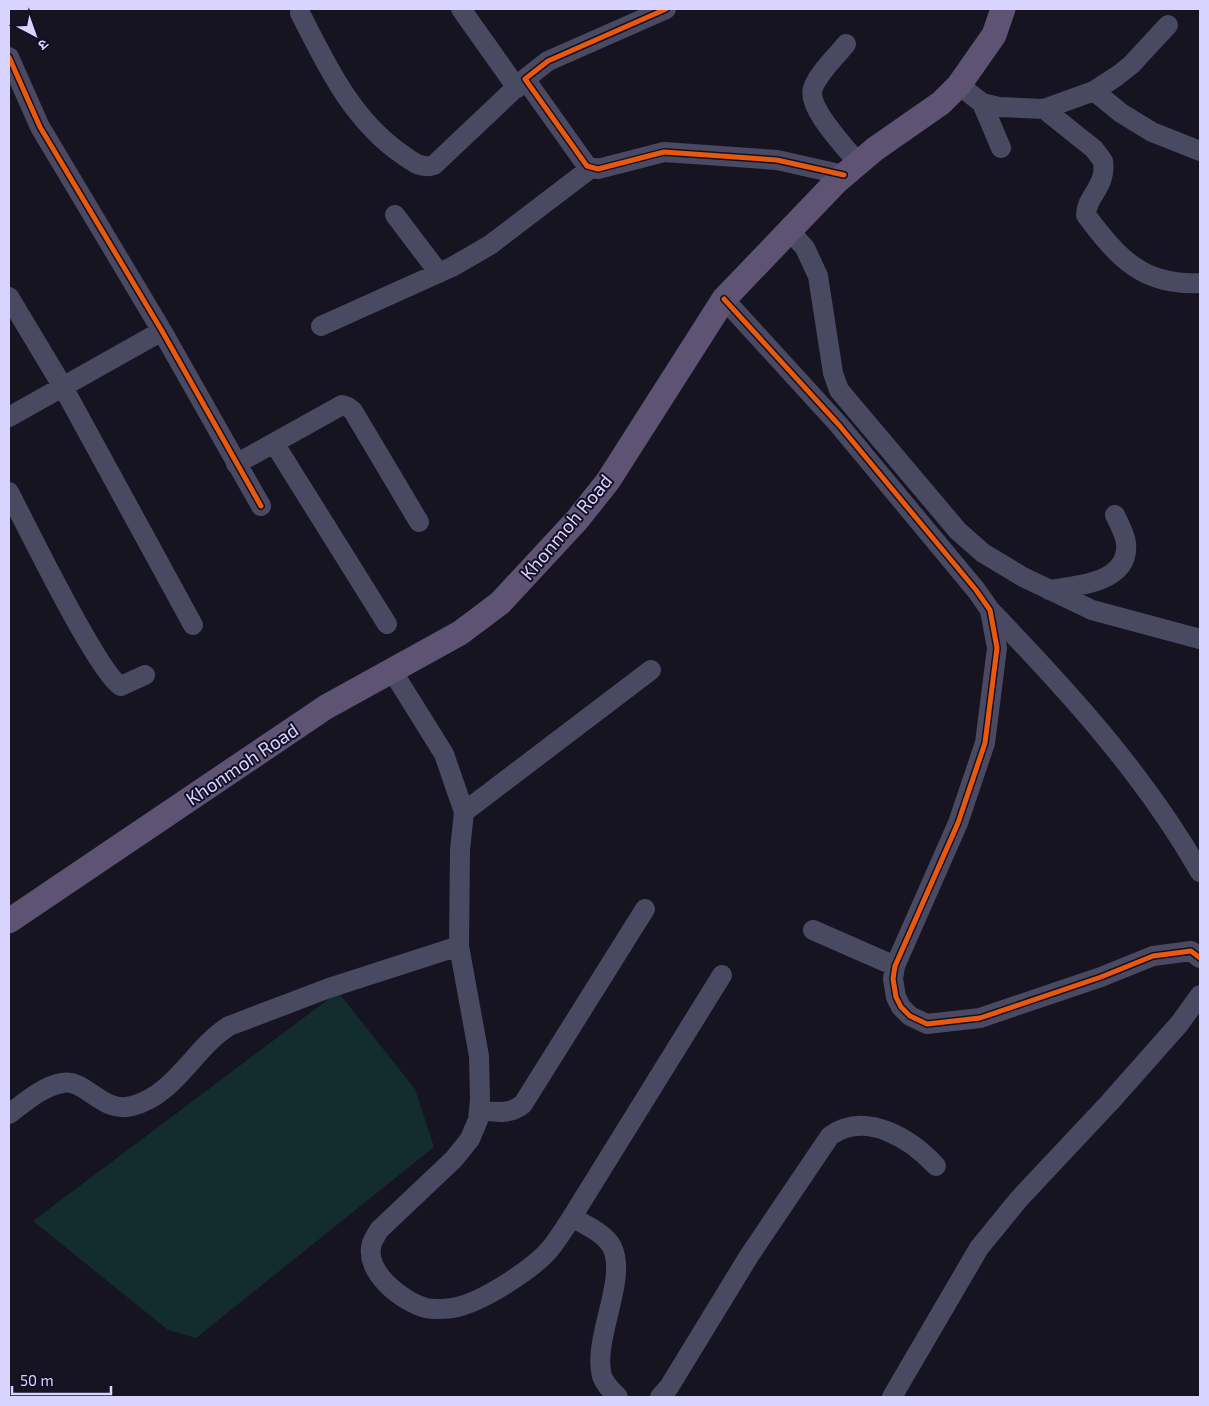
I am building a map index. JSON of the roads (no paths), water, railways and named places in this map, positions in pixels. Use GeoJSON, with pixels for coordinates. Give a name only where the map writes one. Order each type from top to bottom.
{"type":"FeatureCollection","features":[{"type":"Feature","properties":{"kind":"main road","name":"Khonmoh Road"},"geometry":{"type":"LineString","coordinates":[[9,921],[326,707],[391,669],[460,633],[500,603],[577,520],[608,481],[724,299],[851,169],[875,148],[941,103],[959,85],[994,35],[1003,9]]}},
{"type":"Feature","properties":{"kind":"street"},"geometry":{"type":"LineString","coordinates":[[461,9],[584,163],[591,168],[598,169],[664,152],[777,160],[851,169]]}},
{"type":"Feature","properties":{"kind":"street"},"geometry":{"type":"LineString","coordinates":[[300,13],[332,77],[362,119],[394,149],[422,166],[434,165],[521,84],[548,62],[666,9]]}},
{"type":"Feature","properties":{"kind":"street"},"geometry":{"type":"LineString","coordinates":[[959,85],[982,103],[1000,107],[1044,108],[1094,91],[1131,65],[1168,25]]}},
{"type":"Feature","properties":{"kind":"street"},"geometry":{"type":"LineString","coordinates":[[846,44],[815,83],[812,97],[851,169]]}},
{"type":"Feature","properties":{"kind":"street"},"geometry":{"type":"LineString","coordinates":[[9,56],[40,127],[162,331],[261,506]]}},
{"type":"Feature","properties":{"kind":"street"},"geometry":{"type":"LineString","coordinates":[[1094,91],[1121,113],[1152,132],[1200,151]]}},
{"type":"Feature","properties":{"kind":"street"},"geometry":{"type":"LineString","coordinates":[[982,103],[1001,148]]}},
{"type":"Feature","properties":{"kind":"street"},"geometry":{"type":"LineString","coordinates":[[1044,108],[1094,149],[1103,161],[1102,180],[1088,205],[1086,215],[1117,252],[1131,266],[1154,278],[1200,283]]}},
{"type":"Feature","properties":{"kind":"street"},"geometry":{"type":"LineString","coordinates":[[321,326],[439,273],[490,245],[591,168]]}},
{"type":"Feature","properties":{"kind":"street"},"geometry":{"type":"LineString","coordinates":[[395,215],[439,273]]}},
{"type":"Feature","properties":{"kind":"street"},"geometry":{"type":"LineString","coordinates":[[790,231],[805,248],[818,276],[833,373],[839,390],[958,531],[982,553],[1049,590],[1092,610],[1200,639]]}},
{"type":"Feature","properties":{"kind":"street"},"geometry":{"type":"LineString","coordinates":[[9,297],[63,387],[193,625]]}},
{"type":"Feature","properties":{"kind":"street"},"geometry":{"type":"LineString","coordinates":[[724,299],[839,425],[976,590],[990,610],[1094,721],[1149,792],[1200,872]]}},
{"type":"Feature","properties":{"kind":"street"},"geometry":{"type":"LineString","coordinates":[[9,417],[162,331]]}},
{"type":"Feature","properties":{"kind":"street"},"geometry":{"type":"LineString","coordinates":[[236,464],[342,405],[348,406],[419,522]]}},
{"type":"Feature","properties":{"kind":"street"},"geometry":{"type":"LineString","coordinates":[[274,443],[387,624]]}},
{"type":"Feature","properties":{"kind":"street"},"geometry":{"type":"LineString","coordinates":[[9,492],[85,636],[113,680],[116,684],[125,686],[145,675]]}},
{"type":"Feature","properties":{"kind":"street"},"geometry":{"type":"LineString","coordinates":[[1049,590],[1100,581],[1116,569],[1124,558],[1126,540],[1115,515]]}},
{"type":"Feature","properties":{"kind":"street"},"geometry":{"type":"LineString","coordinates":[[990,610],[997,648],[985,743],[958,823],[895,966],[893,979],[896,997],[901,1007],[910,1016],[927,1024],[980,1018],[1102,977],[1154,956],[1191,950],[1199,952]]}},
{"type":"Feature","properties":{"kind":"street"},"geometry":{"type":"LineString","coordinates":[[391,669],[444,754],[464,812],[447,950],[479,1056],[478,1120],[470,1139],[454,1159],[380,1230],[372,1244],[372,1258],[378,1274],[407,1301],[428,1308],[460,1307],[488,1295],[518,1276],[549,1250],[572,1217],[722,975]]}},
{"type":"Feature","properties":{"kind":"street"},"geometry":{"type":"LineString","coordinates":[[464,812],[652,670]]}},
{"type":"Feature","properties":{"kind":"street"},"geometry":{"type":"LineString","coordinates":[[479,1110],[506,1113],[516,1110],[523,1104],[645,909]]}},
{"type":"Feature","properties":{"kind":"street"},"geometry":{"type":"LineString","coordinates":[[813,930],[895,966]]}},
{"type":"Feature","properties":{"kind":"street"},"geometry":{"type":"LineString","coordinates":[[9,1114],[52,1086],[64,1082],[76,1084],[110,1105],[133,1106],[162,1090],[177,1078],[216,1035],[229,1026],[329,988],[447,950]]}},
{"type":"Feature","properties":{"kind":"street"},"geometry":{"type":"LineString","coordinates":[[892,1397],[979,1248],[1019,1199],[1110,1102],[1180,1023],[1200,995]]}},
{"type":"Feature","properties":{"kind":"street"},"geometry":{"type":"LineString","coordinates":[[660,1397],[669,1387],[749,1256],[830,1136],[839,1129],[849,1127],[870,1127],[886,1131],[910,1143],[936,1166]]}},
{"type":"Feature","properties":{"kind":"street"},"geometry":{"type":"LineString","coordinates":[[572,1217],[599,1234],[611,1246],[617,1262],[601,1356],[602,1376],[609,1388],[618,1397]]}}]}
